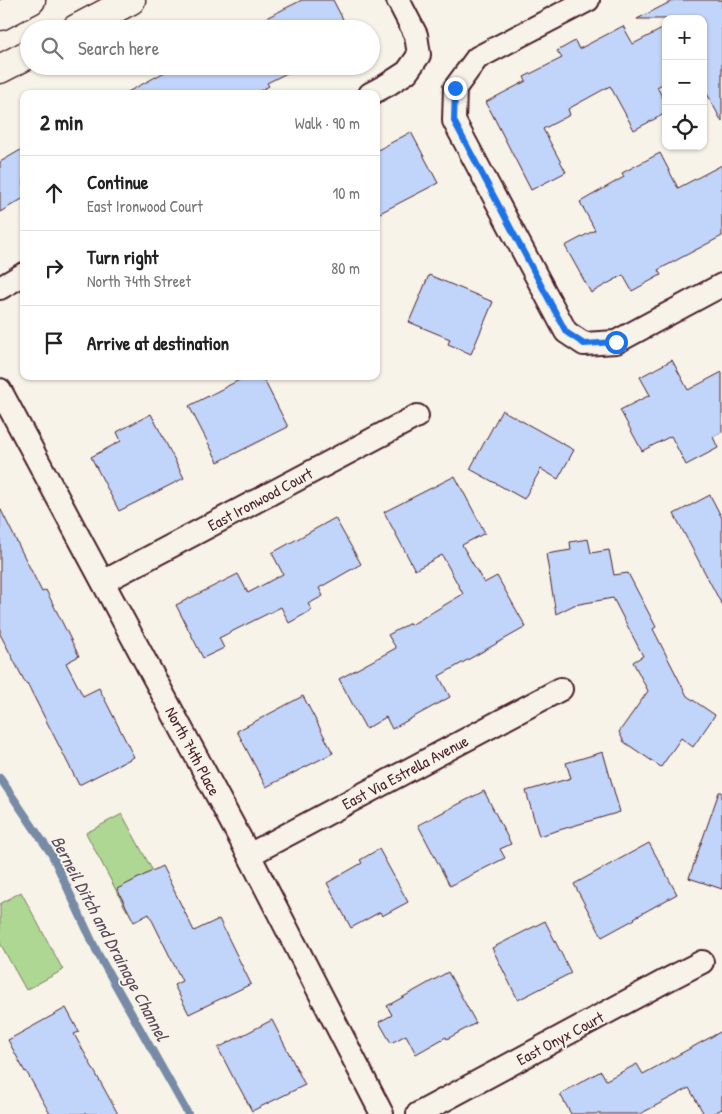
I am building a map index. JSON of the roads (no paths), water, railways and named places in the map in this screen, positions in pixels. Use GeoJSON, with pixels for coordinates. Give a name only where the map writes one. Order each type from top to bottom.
{"type":"FeatureCollection","features":[{"type":"Feature","properties":{"kind":"main road"},"geometry":{"type":"LineString","coordinates":[[0,16],[31,0]]}},
{"type":"Feature","properties":{"kind":"main road"},"geometry":{"type":"LineString","coordinates":[[93,20],[131,0]]}},
{"type":"Feature","properties":{"kind":"main road"},"geometry":{"type":"LineString","coordinates":[[0,69],[20,59]]}},
{"type":"Feature","properties":{"kind":"street"},"geometry":{"type":"LineString","coordinates":[[378,90],[407,72],[419,55],[416,36],[398,0]]}},
{"type":"Feature","properties":{"kind":"street"},"geometry":{"type":"LineString","coordinates":[[588,0],[477,58],[455,88],[454,121],[566,332],[584,344],[616,342],[722,285]]}},
{"type":"Feature","properties":{"kind":"street"},"geometry":{"type":"LineString","coordinates":[[0,288],[20,276]]}},
{"type":"Feature","properties":{"kind":"street","name":"North 74th Place"},"geometry":{"type":"LineString","coordinates":[[0,390],[249,855],[382,1114]]}},
{"type":"Feature","properties":{"kind":"street","name":"East Ironwood Court"},"geometry":{"type":"LineString","coordinates":[[102,582],[417,416]]}},
{"type":"Feature","properties":{"kind":"street","name":"East Via Estrella Avenue"},"geometry":{"type":"LineString","coordinates":[[249,855],[561,689]]}},
{"type":"Feature","properties":{"kind":"street","name":"East Onyx Court"},"geometry":{"type":"LineString","coordinates":[[418,1114],[702,962]]}},
{"type":"Feature","properties":{"kind":"waterway","name":"Berneil Ditch and Drainage Channel"},"geometry":{"type":"LineString","coordinates":[[0,778],[52,855],[98,954],[188,1114]]}}]}
